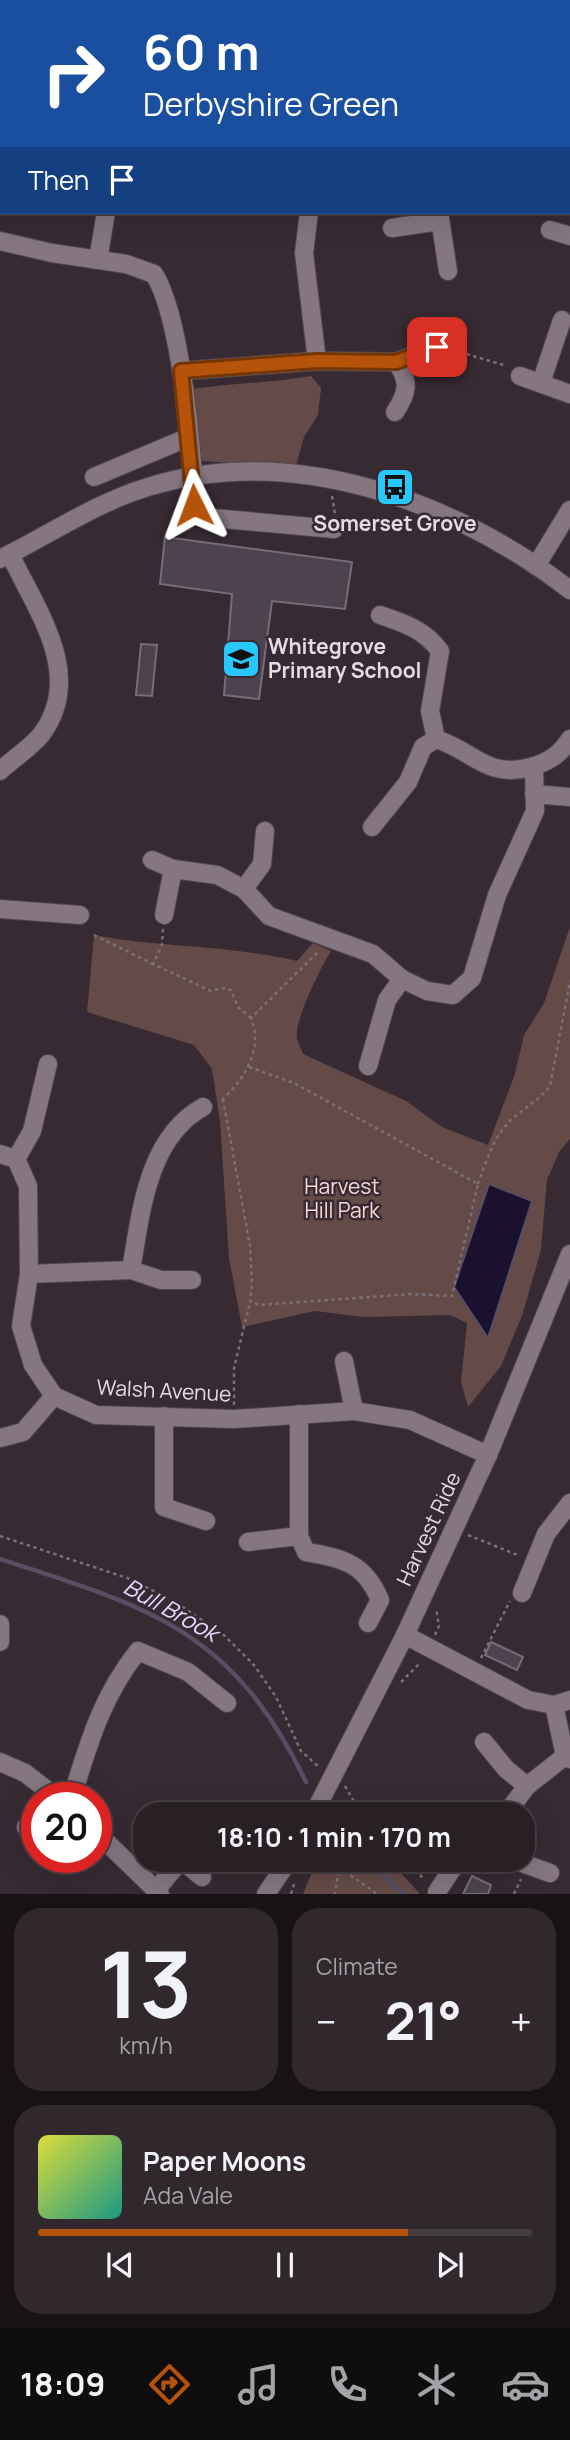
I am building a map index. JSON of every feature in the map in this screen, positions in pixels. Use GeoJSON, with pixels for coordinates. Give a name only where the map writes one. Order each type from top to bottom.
{"type":"FeatureCollection","features":[{"type":"Feature","properties":{"kind":"street"},"geometry":{"type":"LineString","coordinates":[[98,260],[106,214]]}},
{"type":"Feature","properties":{"kind":"street"},"geometry":{"type":"LineString","coordinates":[[309,214],[304,253],[317,361]]}},
{"type":"Feature","properties":{"kind":"street"},"geometry":{"type":"LineString","coordinates":[[392,228],[440,216],[448,271]]}},
{"type":"Feature","properties":{"kind":"street"},"geometry":{"type":"LineString","coordinates":[[550,230],[570,236]]}},
{"type":"Feature","properties":{"kind":"street"},"geometry":{"type":"LineString","coordinates":[[0,241],[144,269],[154,274],[168,307],[181,371],[194,505],[202,517],[334,529]]}},
{"type":"Feature","properties":{"kind":"street"},"geometry":{"type":"LineString","coordinates":[[541,383],[562,320]]}},
{"type":"Feature","properties":{"kind":"street"},"geometry":{"type":"LineString","coordinates":[[181,371],[317,361],[396,362],[437,347]]}},
{"type":"Feature","properties":{"kind":"street"},"geometry":{"type":"LineString","coordinates":[[395,412],[405,397],[407,384],[396,362]]}},
{"type":"Feature","properties":{"kind":"street"},"geometry":{"type":"LineString","coordinates":[[520,376],[570,394]]}},
{"type":"Feature","properties":{"kind":"street"},"geometry":{"type":"LineString","coordinates":[[94,477],[188,437]]}},
{"type":"Feature","properties":{"kind":"street"},"geometry":{"type":"LineString","coordinates":[[0,771],[40,735],[57,704],[60,678],[58,656],[5,557],[125,495],[193,475],[258,470],[319,477],[433,511],[478,531],[570,590]]}},
{"type":"Feature","properties":{"kind":"street"},"geometry":{"type":"LineString","coordinates":[[536,566],[570,510]]}},
{"type":"Feature","properties":{"kind":"street"},"geometry":{"type":"LineString","coordinates":[[380,615],[410,625],[431,639],[440,651],[430,711],[436,739]]}},
{"type":"Feature","properties":{"kind":"street"},"geometry":{"type":"LineString","coordinates":[[436,739],[454,745],[467,755],[498,770],[515,771],[534,766],[562,751],[570,739]]}},
{"type":"Feature","properties":{"kind":"street"},"geometry":{"type":"LineString","coordinates":[[372,827],[408,782],[423,747],[436,739]]}},
{"type":"Feature","properties":{"kind":"street"},"geometry":{"type":"LineString","coordinates":[[152,860],[173,869],[217,875],[244,889],[269,916],[373,954],[402,979],[427,991],[453,995],[472,978],[497,895],[535,811],[534,766]]}},
{"type":"Feature","properties":{"kind":"street"},"geometry":{"type":"LineString","coordinates":[[534,794],[570,797]]}},
{"type":"Feature","properties":{"kind":"street"},"geometry":{"type":"LineString","coordinates":[[244,889],[261,864],[265,831]]}},
{"type":"Feature","properties":{"kind":"street"},"geometry":{"type":"LineString","coordinates":[[164,915],[173,869]]}},
{"type":"Feature","properties":{"kind":"street"},"geometry":{"type":"LineString","coordinates":[[0,909],[80,915]]}},
{"type":"Feature","properties":{"kind":"street"},"geometry":{"type":"LineString","coordinates":[[368,1066],[387,1000],[402,979]]}},
{"type":"Feature","properties":{"kind":"street"},"geometry":{"type":"LineString","coordinates":[[0,1438],[23,1432],[54,1396],[33,1365],[22,1326],[29,1274],[28,1186],[8,1157],[32,1131],[48,1064]]}},
{"type":"Feature","properties":{"kind":"street"},"geometry":{"type":"LineString","coordinates":[[131,1270],[144,1196],[159,1156],[187,1116],[203,1107]]}},
{"type":"Feature","properties":{"kind":"street","name":"Harvest Ride"},"geometry":{"type":"LineString","coordinates":[[320,1802],[405,1635],[488,1455],[570,1254]]}},
{"type":"Feature","properties":{"kind":"street"},"geometry":{"type":"LineString","coordinates":[[29,1274],[131,1270],[160,1280],[192,1280]]}},
{"type":"Feature","properties":{"kind":"street"},"geometry":{"type":"LineString","coordinates":[[344,1362],[354,1410]]}},
{"type":"Feature","properties":{"kind":"street","name":"Walsh Avenue"},"geometry":{"type":"LineString","coordinates":[[54,1396],[96,1415],[234,1419],[354,1410],[410,1420],[488,1455]]}},
{"type":"Feature","properties":{"kind":"street"},"geometry":{"type":"LineString","coordinates":[[299,1415],[299,1536],[306,1552],[349,1562],[371,1580],[380,1600],[368,1623]]}},
{"type":"Feature","properties":{"kind":"street"},"geometry":{"type":"LineString","coordinates":[[164,1416],[164,1507],[206,1521]]}},
{"type":"Feature","properties":{"kind":"street"},"geometry":{"type":"LineString","coordinates":[[522,1593],[545,1534],[570,1503]]}},
{"type":"Feature","properties":{"kind":"street"},"geometry":{"type":"LineString","coordinates":[[248,1542],[299,1536]]}},
{"type":"Feature","properties":{"kind":"street"},"geometry":{"type":"LineString","coordinates":[[0,1624],[0,1642]]}},
{"type":"Feature","properties":{"kind":"street"},"geometry":{"type":"LineString","coordinates":[[405,1635],[528,1700],[562,1702],[568,1758],[527,1786],[515,1802]]}},
{"type":"Feature","properties":{"kind":"street"},"geometry":{"type":"LineString","coordinates":[[77,1782],[99,1713],[115,1679],[138,1651],[188,1672],[227,1703]]}},
{"type":"Feature","properties":{"kind":"street"},"geometry":{"type":"LineString","coordinates":[[484,1742],[506,1769],[527,1786]]}},
{"type":"Feature","properties":{"kind":"street"},"geometry":{"type":"LineString","coordinates":[[0,1762],[25,1773],[37,1782]]}},
{"type":"Feature","properties":{"kind":"street"},"geometry":{"type":"LineString","coordinates":[[112,1847],[158,1892],[172,1872]]}},
{"type":"Feature","properties":{"kind":"street"},"geometry":{"type":"LineString","coordinates":[[535,1868],[550,1873]]}},
{"type":"Feature","properties":{"kind":"street"},"geometry":{"type":"LineString","coordinates":[[196,1872],[202,1877]]}},
{"type":"Feature","properties":{"kind":"street"},"geometry":{"type":"LineString","coordinates":[[266,1894],[282,1872]]}},
{"type":"Feature","properties":{"kind":"street"},"geometry":{"type":"LineString","coordinates":[[277,1894],[284,1872]]}},
{"type":"Feature","properties":{"kind":"street"},"geometry":{"type":"LineString","coordinates":[[438,1892],[450,1872]]}},
{"type":"Feature","properties":{"kind":"path"},"geometry":{"type":"LineString","coordinates":[[437,347],[477,355],[514,368],[520,376]]}},
{"type":"Feature","properties":{"kind":"path"},"geometry":{"type":"LineString","coordinates":[[332,493],[334,529]]}},
{"type":"Feature","properties":{"kind":"path"},"geometry":{"type":"LineString","coordinates":[[153,964],[162,945],[164,915]]}},
{"type":"Feature","properties":{"kind":"path"},"geometry":{"type":"LineString","coordinates":[[251,1018],[323,948],[324,935]]}},
{"type":"Feature","properties":{"kind":"path"},"geometry":{"type":"LineString","coordinates":[[94,936],[211,991],[221,988],[231,990],[238,1007],[251,1018],[257,1032],[249,1067],[242,1081],[217,1105],[203,1107]]}},
{"type":"Feature","properties":{"kind":"path"},"geometry":{"type":"LineString","coordinates":[[250,1301],[259,1305],[410,1294],[452,1296],[478,1184],[506,1125],[527,1105],[540,1099],[550,1086],[570,981]]}},
{"type":"Feature","properties":{"kind":"path"},"geometry":{"type":"LineString","coordinates":[[249,1067],[294,1083],[478,1184]]}},
{"type":"Feature","properties":{"kind":"path"},"geometry":{"type":"LineString","coordinates":[[223,1100],[250,1246],[252,1283],[234,1368],[234,1419]]}},
{"type":"Feature","properties":{"kind":"path"},"geometry":{"type":"LineString","coordinates":[[468,1535],[534,1561]]}},
{"type":"Feature","properties":{"kind":"path"},"geometry":{"type":"LineString","coordinates":[[0,1536],[130,1579],[177,1603],[225,1636],[254,1665],[275,1697],[301,1751],[321,1769]]}},
{"type":"Feature","properties":{"kind":"path"},"geometry":{"type":"LineString","coordinates":[[473,1673],[509,1602],[522,1593]]}},
{"type":"Feature","properties":{"kind":"path"},"geometry":{"type":"LineString","coordinates":[[345,1784],[355,1802]]}},
{"type":"Feature","properties":{"kind":"path"},"geometry":{"type":"LineString","coordinates":[[335,1894],[338,1872]]}},
{"type":"Feature","properties":{"kind":"path"},"geometry":{"type":"LineString","coordinates":[[346,1872],[377,1894]]}},
{"type":"Feature","properties":{"kind":"path"},"geometry":{"type":"LineString","coordinates":[[417,1872],[438,1892]]}},
{"type":"Feature","properties":{"kind":"green space"},"geometry":{"type":"Polygon","coordinates":[[[311,376],[321,388],[318,415],[304,437],[296,466],[200,461],[191,389],[311,376]]]}},
{"type":"Feature","properties":{"kind":"green space","name":"Harvest Hill Park"},"geometry":{"type":"Polygon","coordinates":[[[570,927],[570,1139],[559,1152],[547,1180],[541,1250],[523,1313],[501,1366],[468,1407],[461,1382],[467,1323],[450,1315],[363,1317],[315,1311],[242,1327],[229,1258],[220,1121],[212,1069],[194,1045],[87,1012],[94,935],[247,952],[297,961],[313,943],[331,951],[315,981],[297,1030],[303,1054],[406,1101],[442,1127],[488,1145],[515,1074],[524,1035],[544,1003],[570,927]]]}},
{"type":"Feature","properties":{"kind":"green space"},"geometry":{"type":"Polygon","coordinates":[[[312,1872],[400,1872],[420,1894],[303,1894],[312,1872]]]}},
{"type":"Feature","properties":{"kind":"shaded area"},"geometry":{"type":"Polygon","coordinates":[[[489,1184],[532,1201],[488,1338],[454,1287],[489,1184]]]}},
{"type":"Feature","properties":{"kind":"building"},"geometry":{"type":"Polygon","coordinates":[[[165,537],[352,562],[345,609],[272,601],[259,699],[224,695],[232,594],[160,584],[165,537]]]}},
{"type":"Feature","properties":{"kind":"building"},"geometry":{"type":"Polygon","coordinates":[[[141,644],[157,645],[152,696],[136,695],[141,644]]]}},
{"type":"Feature","properties":{"kind":"building"},"geometry":{"type":"Polygon","coordinates":[[[491,1642],[523,1657],[517,1670],[485,1655],[491,1642]]]}},
{"type":"Feature","properties":{"kind":"building"},"geometry":{"type":"Polygon","coordinates":[[[472,1876],[491,1885],[488,1894],[463,1894],[472,1876]]]}},
{"type":"Feature","properties":{"kind":"waterway","name":"Bull Brook"},"geometry":{"type":"LineString","coordinates":[[0,1559],[101,1593],[144,1611],[182,1632],[217,1658],[249,1690],[278,1731],[306,1782]]}},
{"type":"Feature","properties":{"kind":"waterway","name":"Bull Brook"},"geometry":{"type":"LineString","coordinates":[[379,1872],[404,1894]]}},
{"type":"Feature","properties":{"kind":"place","name":"Somerset Grove"},"geometry":{"type":"Point","coordinates":[395,487]}},
{"type":"Feature","properties":{"kind":"place","name":"Whitegrove Primary School"},"geometry":{"type":"Point","coordinates":[241,659]}},
{"type":"Feature","properties":{"kind":"route"},"geometry":{"type":"LineString","coordinates":[[194,505],[192,461],[181,371],[317,361],[396,362],[408,355],[437,347]]}}]}
